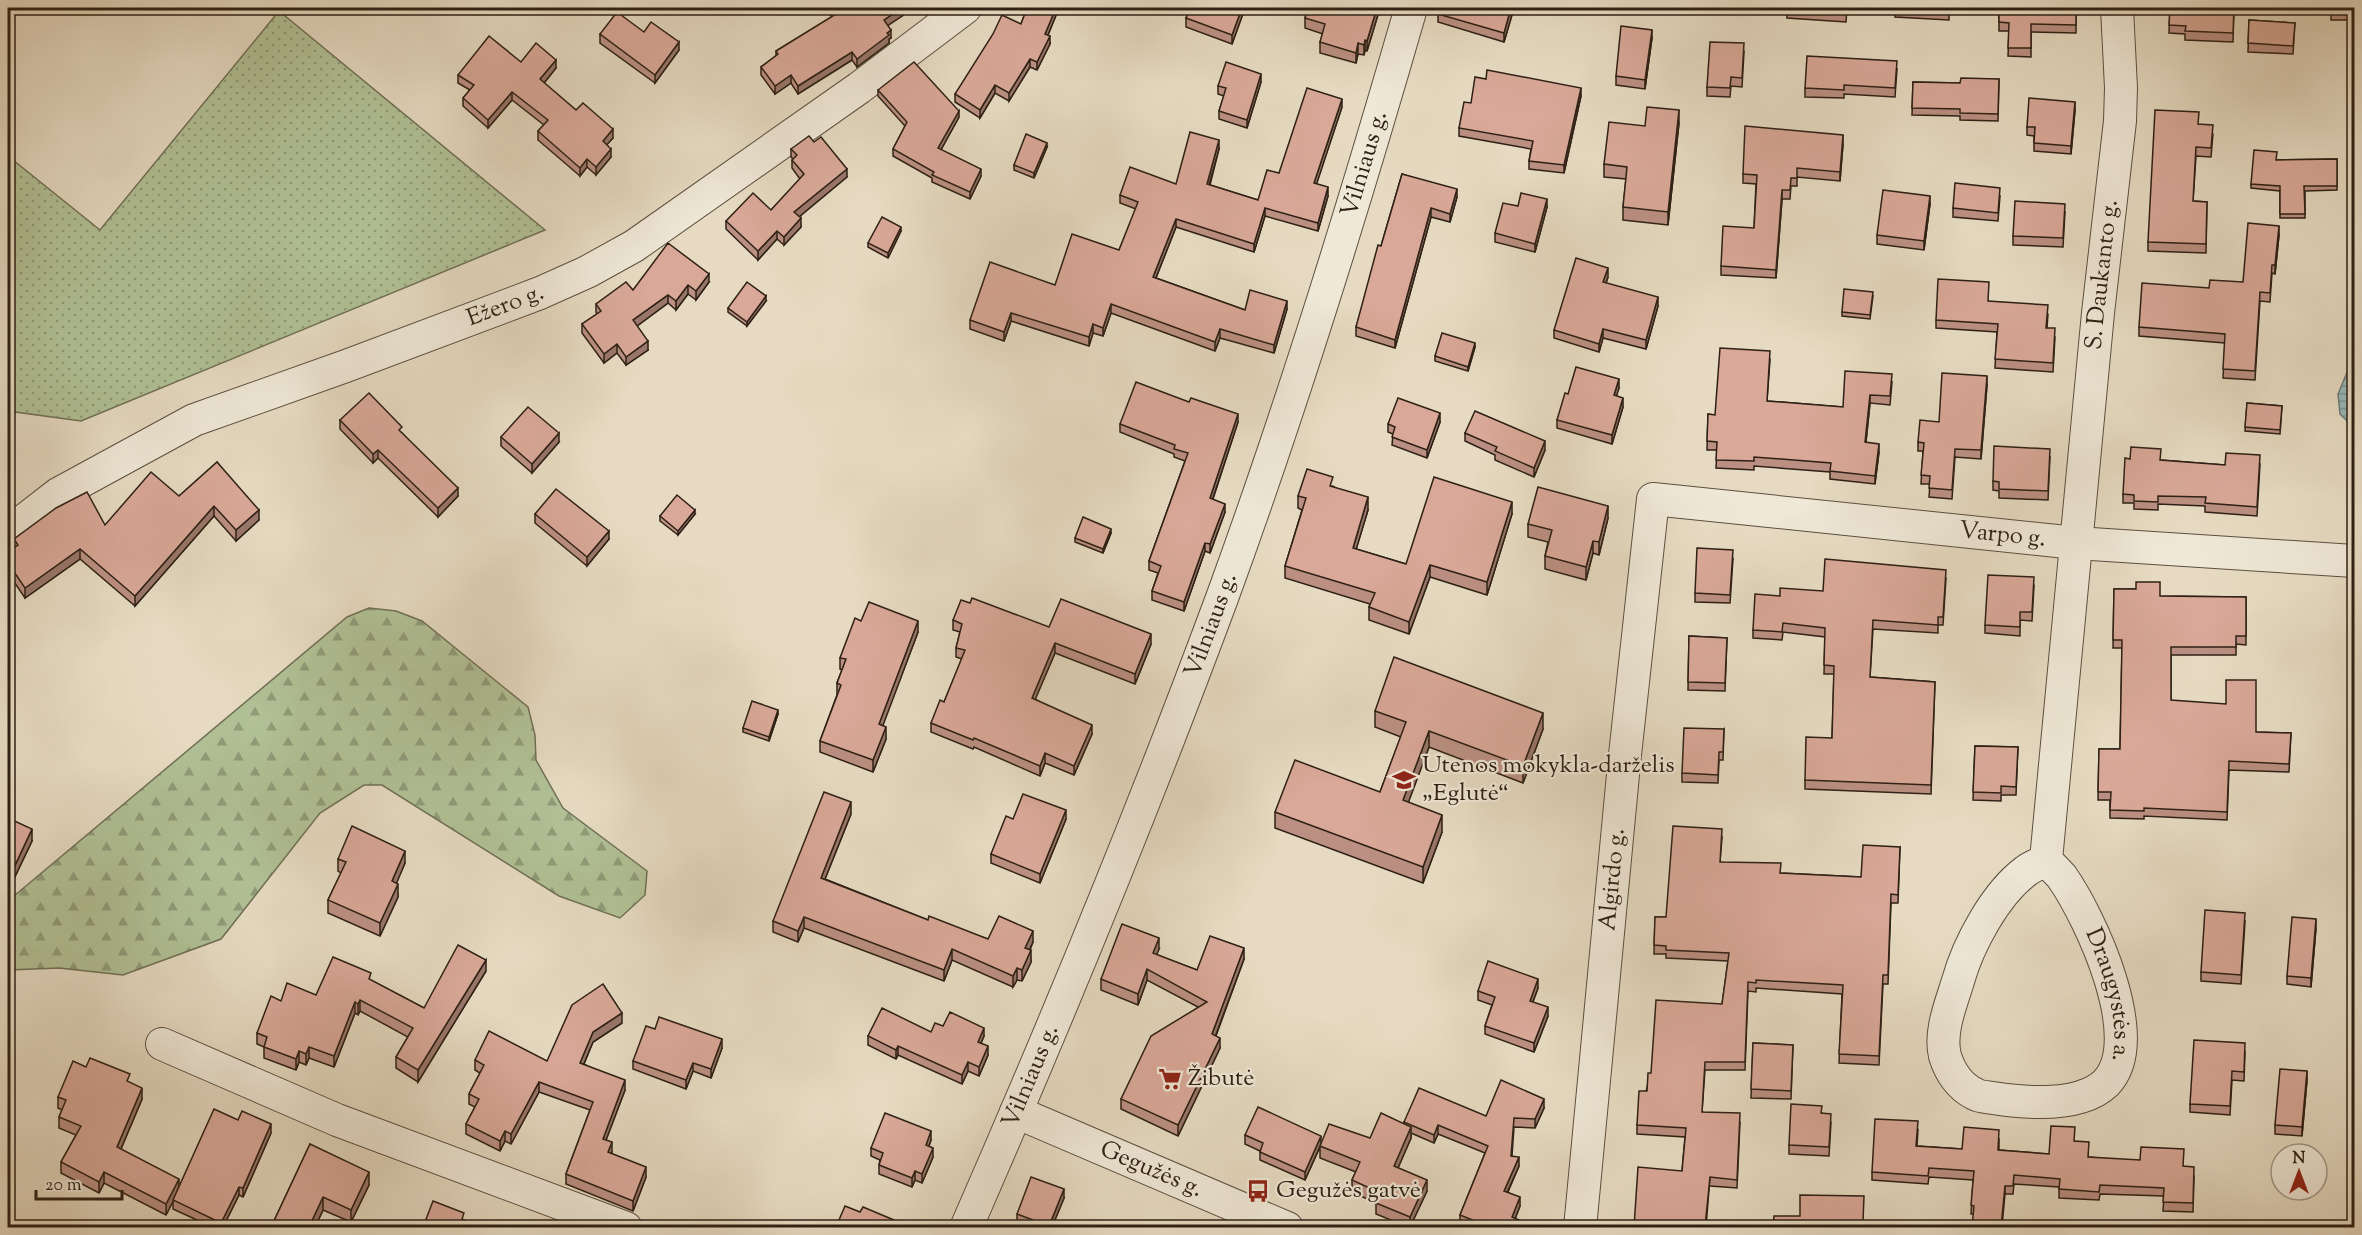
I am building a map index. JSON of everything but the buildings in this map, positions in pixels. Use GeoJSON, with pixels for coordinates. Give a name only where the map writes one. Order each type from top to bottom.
{"type":"FeatureCollection","features":[{"type":"Feature","properties":{"kind":"street","name":"Ežero g."},"geometry":{"type":"LineString","coordinates":[[8,533],[58,494],[194,420],[540,293],[587,272],[634,246],[859,88],[965,8]]}},
{"type":"Feature","properties":{"kind":"street","name":"Vilniaus g."},"geometry":{"type":"LineString","coordinates":[[966,1227],[1133,830],[1223,596],[1344,235],[1411,8]]}},
{"type":"Feature","properties":{"kind":"street","name":"S. Daukanto g."},"geometry":{"type":"LineString","coordinates":[[2076,543],[2120,121],[2120,49],[2117,8]]}},
{"type":"Feature","properties":{"kind":"street","name":"Varpo g."},"geometry":{"type":"LineString","coordinates":[[1653,499],[2076,543],[2355,561]]}},
{"type":"Feature","properties":{"kind":"street","name":"Algirdo g."},"geometry":{"type":"LineString","coordinates":[[1580,1227],[1624,764],[1653,499]]}},
{"type":"Feature","properties":{"kind":"street"},"geometry":{"type":"LineString","coordinates":[[2046,860],[2076,543]]}},
{"type":"Feature","properties":{"kind":"street","name":"Draugystės a."},"geometry":{"type":"LineString","coordinates":[[2046,860],[2061,876],[2084,917],[2105,962],[2116,999],[2122,1034],[2119,1061],[2106,1083],[2084,1096],[2051,1102],[2012,1101],[1975,1095],[1956,1079],[1945,1055],[1945,1026],[1961,972],[1970,947],[2009,886],[2027,869],[2046,860]]}},
{"type":"Feature","properties":{"kind":"street"},"geometry":{"type":"LineString","coordinates":[[162,1044],[337,1120],[626,1227]]}},
{"type":"Feature","properties":{"kind":"street","name":"Gegužės g."},"geometry":{"type":"LineString","coordinates":[[1016,1112],[1276,1225]]}},
{"type":"Feature","properties":{"kind":"green space"},"geometry":{"type":"Polygon","coordinates":[[[279,11],[545,230],[81,421],[8,411],[8,156],[100,230],[279,11]]]}},
{"type":"Feature","properties":{"kind":"green space"},"geometry":{"type":"Polygon","coordinates":[[[369,608],[396,611],[422,621],[528,707],[535,735],[536,760],[563,808],[647,871],[645,895],[620,918],[559,896],[382,785],[364,785],[320,813],[221,939],[123,975],[59,968],[8,970],[8,901],[347,617],[369,608]]]}},
{"type":"Feature","properties":{"kind":"water"},"geometry":{"type":"Polygon","coordinates":[[[2354,359],[2354,428],[2340,414],[2338,394],[2354,359]]]}},
{"type":"Feature","properties":{"kind":"place","name":"Utenos mokykla-darželis „Eglutė“"},"geometry":{"type":"Point","coordinates":[1404,780]}},
{"type":"Feature","properties":{"kind":"place","name":"Žibutė"},"geometry":{"type":"Point","coordinates":[1170,1079]}},
{"type":"Feature","properties":{"kind":"place","name":"Gegužės gatvė"},"geometry":{"type":"Point","coordinates":[1258,1191]}}]}
